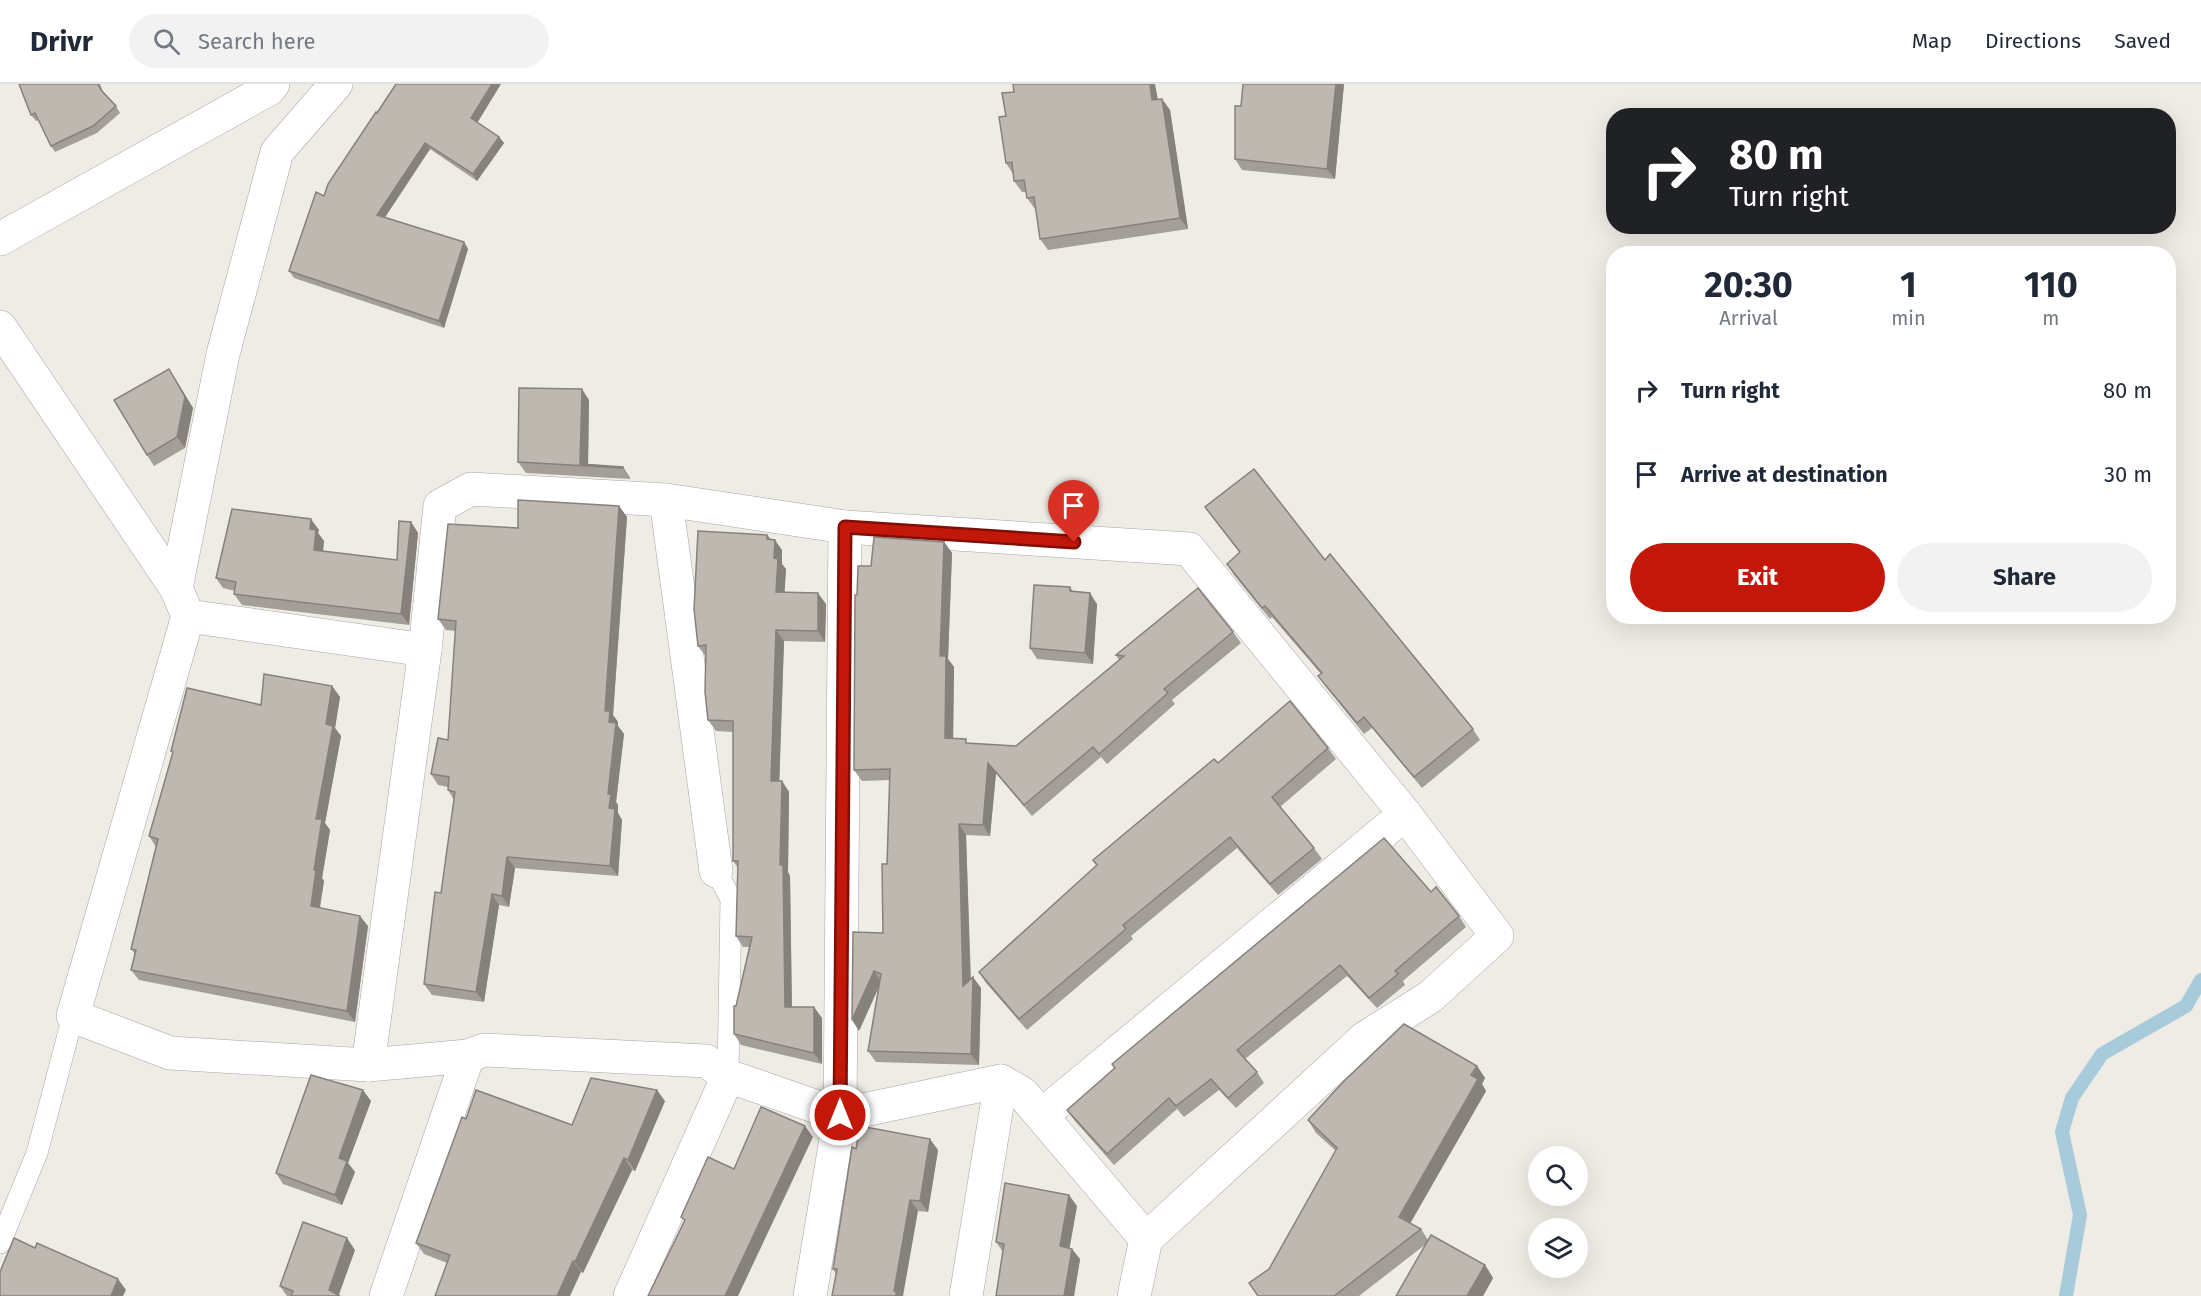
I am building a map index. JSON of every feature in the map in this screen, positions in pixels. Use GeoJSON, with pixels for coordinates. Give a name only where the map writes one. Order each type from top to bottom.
{"type":"FeatureCollection","features":[{"type":"Feature","properties":{"kind":"street"},"geometry":{"type":"LineString","coordinates":[[0,239],[269,89],[273,84]]}},
{"type":"Feature","properties":{"kind":"street"},"geometry":{"type":"LineString","coordinates":[[336,84],[277,152],[223,354],[182,602],[73,1016],[170,1053],[368,1065],[468,1056],[484,1050],[706,1061],[728,1076],[840,1115],[1001,1081],[1022,1093],[1146,1239]]}},
{"type":"Feature","properties":{"kind":"street"},"geometry":{"type":"LineString","coordinates":[[0,327],[182,602],[425,650]]}},
{"type":"Feature","properties":{"kind":"street"},"geometry":{"type":"LineString","coordinates":[[368,1065],[425,650],[440,506],[471,489],[666,500],[845,527],[1189,549],[1405,814],[1497,936],[1430,997],[1365,1038],[1146,1239],[1134,1296]]}},
{"type":"Feature","properties":{"kind":"street"},"geometry":{"type":"LineString","coordinates":[[666,500],[716,871]]}},
{"type":"Feature","properties":{"kind":"street"},"geometry":{"type":"LineString","coordinates":[[810,1296],[840,1115],[845,527]]}},
{"type":"Feature","properties":{"kind":"street"},"geometry":{"type":"LineString","coordinates":[[1042,1115],[1405,814]]}},
{"type":"Feature","properties":{"kind":"street"},"geometry":{"type":"LineString","coordinates":[[386,1296],[468,1056]]}},
{"type":"Feature","properties":{"kind":"street"},"geometry":{"type":"LineString","coordinates":[[630,1296],[728,1076]]}},
{"type":"Feature","properties":{"kind":"street"},"geometry":{"type":"LineString","coordinates":[[966,1296],[1001,1081]]}},
{"type":"Feature","properties":{"kind":"lane"},"geometry":{"type":"LineString","coordinates":[[716,871],[731,899],[728,1076]]}},
{"type":"Feature","properties":{"kind":"lane"},"geometry":{"type":"LineString","coordinates":[[0,1243],[37,1153],[73,1016]]}},
{"type":"Feature","properties":{"kind":"building"},"geometry":{"type":"Polygon","coordinates":[[[19,84],[98,84],[116,106],[93,126],[51,146],[35,113],[31,115],[19,84]]]}},
{"type":"Feature","properties":{"kind":"building"},"geometry":{"type":"Polygon","coordinates":[[[396,84],[492,84],[471,118],[499,137],[473,174],[425,143],[377,215],[464,242],[439,321],[289,271],[316,192],[324,196],[328,184],[396,84]]]}},
{"type":"Feature","properties":{"kind":"building"},"geometry":{"type":"Polygon","coordinates":[[[1013,84],[1150,84],[1152,100],[1162,99],[1180,218],[1040,239],[1034,197],[1027,198],[1024,180],[1014,181],[1012,162],[1006,163],[999,117],[1006,116],[1002,93],[1014,92],[1013,84]]]}},
{"type":"Feature","properties":{"kind":"building"},"geometry":{"type":"Polygon","coordinates":[[[1243,84],[1336,84],[1327,169],[1235,159],[1235,106],[1241,106],[1243,84]]]}},
{"type":"Feature","properties":{"kind":"building"},"geometry":{"type":"Polygon","coordinates":[[[169,369],[185,397],[177,437],[147,455],[114,400],[169,369]]]}},
{"type":"Feature","properties":{"kind":"building"},"geometry":{"type":"Polygon","coordinates":[[[519,388],[582,389],[580,464],[623,468],[518,462],[519,388]]]}},
{"type":"Feature","properties":{"kind":"building"},"geometry":{"type":"Polygon","coordinates":[[[1254,469],[1325,560],[1330,554],[1473,729],[1414,777],[1364,717],[1357,723],[1318,676],[1322,673],[1265,606],[1262,608],[1227,564],[1240,552],[1205,507],[1254,469]]]}},
{"type":"Feature","properties":{"kind":"building"},"geometry":{"type":"Polygon","coordinates":[[[518,500],[619,506],[605,711],[610,711],[609,722],[616,723],[608,794],[611,794],[609,808],[615,809],[610,866],[507,857],[502,896],[492,894],[476,992],[424,984],[435,892],[441,893],[455,792],[448,790],[449,777],[431,774],[438,738],[448,740],[456,621],[438,619],[448,524],[518,528],[518,500]]]}},
{"type":"Feature","properties":{"kind":"building"},"geometry":{"type":"Polygon","coordinates":[[[232,509],[311,519],[310,529],[316,530],[314,550],[397,560],[399,521],[411,522],[401,614],[234,594],[236,582],[216,578],[232,509]]]}},
{"type":"Feature","properties":{"kind":"building"},"geometry":{"type":"Polygon","coordinates":[[[698,531],[767,535],[767,539],[775,540],[774,558],[778,559],[776,592],[818,593],[818,631],[776,630],[771,781],[782,781],[780,865],[783,865],[785,1007],[814,1007],[814,1053],[734,1034],[734,1006],[736,1006],[752,937],[736,936],[738,861],[733,861],[733,721],[708,720],[705,692],[706,645],[698,646],[694,609],[698,531]]]}},
{"type":"Feature","properties":{"kind":"building"},"geometry":{"type":"Polygon","coordinates":[[[874,537],[944,542],[940,656],[946,656],[945,738],[966,739],[966,743],[1016,746],[1124,656],[1116,655],[1198,588],[1233,632],[1164,689],[1168,693],[1099,754],[1093,747],[1024,805],[988,763],[983,825],[959,824],[963,986],[973,977],[971,1054],[868,1051],[881,974],[874,971],[852,1020],[853,932],[883,933],[882,864],[887,864],[890,769],[854,770],[855,595],[857,595],[858,566],[871,566],[874,537]]]}},
{"type":"Feature","properties":{"kind":"building"},"geometry":{"type":"Polygon","coordinates":[[[1034,585],[1070,587],[1070,591],[1090,593],[1085,653],[1030,648],[1034,585]]]}},
{"type":"Feature","properties":{"kind":"building"},"geometry":{"type":"Polygon","coordinates":[[[264,674],[332,686],[326,724],[333,726],[316,819],[322,819],[311,906],[360,916],[347,1011],[131,970],[136,950],[131,949],[158,839],[149,836],[173,752],[171,751],[187,688],[261,705],[264,674]]]}},
{"type":"Feature","properties":{"kind":"building"},"geometry":{"type":"Polygon","coordinates":[[[1290,701],[1328,748],[1272,797],[1314,848],[1270,884],[1230,837],[1123,925],[1126,929],[1019,1019],[979,972],[1097,865],[1093,860],[1214,759],[1218,763],[1290,701]]]}},
{"type":"Feature","properties":{"kind":"building"},"geometry":{"type":"Polygon","coordinates":[[[1384,838],[1431,892],[1436,887],[1459,916],[1395,971],[1398,974],[1369,998],[1340,965],[1237,1050],[1257,1072],[1228,1098],[1211,1079],[1176,1106],[1169,1098],[1107,1154],[1067,1110],[1115,1068],[1112,1064],[1384,838]]]}},
{"type":"Feature","properties":{"kind":"building"},"geometry":{"type":"Polygon","coordinates":[[[1404,1024],[1477,1066],[1471,1075],[1478,1079],[1399,1217],[1421,1229],[1334,1296],[1258,1296],[1249,1283],[1269,1269],[1337,1148],[1308,1120],[1343,1082],[1404,1024]]]}},
{"type":"Feature","properties":{"kind":"building"},"geometry":{"type":"Polygon","coordinates":[[[311,1075],[363,1090],[339,1158],[347,1161],[335,1195],[276,1173],[311,1075]]]}},
{"type":"Feature","properties":{"kind":"building"},"geometry":{"type":"Polygon","coordinates":[[[591,1078],[657,1090],[628,1160],[624,1158],[557,1296],[435,1296],[450,1255],[416,1243],[462,1117],[466,1119],[476,1090],[572,1125],[591,1078]]]}},
{"type":"Feature","properties":{"kind":"building"},"geometry":{"type":"Polygon","coordinates":[[[761,1107],[805,1126],[725,1296],[648,1296],[685,1220],[681,1217],[708,1157],[734,1169],[761,1107]]]}},
{"type":"Feature","properties":{"kind":"building"},"geometry":{"type":"Polygon","coordinates":[[[860,1126],[930,1139],[920,1201],[910,1200],[894,1291],[896,1291],[896,1296],[832,1296],[837,1269],[833,1269],[852,1147],[856,1149],[860,1126]]]}},
{"type":"Feature","properties":{"kind":"building"},"geometry":{"type":"Polygon","coordinates":[[[1005,1183],[1069,1195],[1060,1246],[1072,1249],[1064,1296],[996,1296],[1004,1244],[996,1242],[1005,1183]]]}},
{"type":"Feature","properties":{"kind":"building"},"geometry":{"type":"Polygon","coordinates":[[[303,1222],[347,1238],[329,1290],[340,1296],[291,1296],[293,1291],[280,1286],[303,1222]]]}},
{"type":"Feature","properties":{"kind":"building"},"geometry":{"type":"Polygon","coordinates":[[[1431,1235],[1485,1265],[1467,1296],[1396,1296],[1431,1235]]]}},
{"type":"Feature","properties":{"kind":"building"},"geometry":{"type":"Polygon","coordinates":[[[14,1238],[35,1248],[37,1243],[118,1279],[111,1296],[0,1296],[0,1272],[14,1238]]]}},
{"type":"Feature","properties":{"kind":"waterway"},"geometry":{"type":"LineString","coordinates":[[2066,1296],[2080,1215],[2062,1132],[2072,1098],[2102,1054],[2186,1006],[2201,980]]}},
{"type":"Feature","properties":{"kind":"route"},"geometry":{"type":"LineString","coordinates":[[840,1115],[845,527],[1074,542]]}}]}
